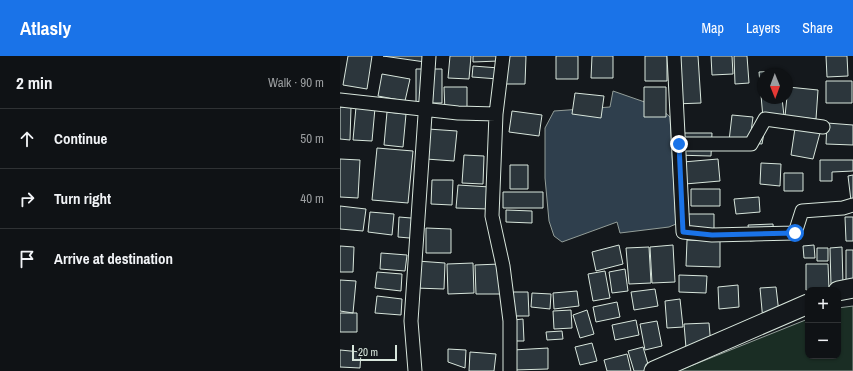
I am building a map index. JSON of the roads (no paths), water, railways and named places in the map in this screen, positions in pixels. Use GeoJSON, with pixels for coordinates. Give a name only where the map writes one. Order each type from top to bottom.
{"type":"FeatureCollection","features":[{"type":"Feature","properties":{"kind":"main road"},"geometry":{"type":"LineString","coordinates":[[841,290],[853,288]]}},
{"type":"Feature","properties":{"kind":"main road"},"geometry":{"type":"LineString","coordinates":[[654,371],[805,305]]}},
{"type":"Feature","properties":{"kind":"street"},"geometry":{"type":"LineString","coordinates":[[415,371],[411,321],[429,56]]}},
{"type":"Feature","properties":{"kind":"street"},"geometry":{"type":"LineString","coordinates":[[504,56],[496,114],[492,216],[503,266],[510,321],[510,371]]}},
{"type":"Feature","properties":{"kind":"street"},"geometry":{"type":"LineString","coordinates":[[674,56],[683,232],[712,235],[795,233],[802,211],[843,208],[853,205]]}},
{"type":"Feature","properties":{"kind":"street"},"geometry":{"type":"LineString","coordinates":[[340,100],[458,113],[496,114]]}},
{"type":"Feature","properties":{"kind":"street"},"geometry":{"type":"LineString","coordinates":[[679,144],[751,144],[765,119],[823,127]]}},
{"type":"Feature","properties":{"kind":"water"},"geometry":{"type":"Polygon","coordinates":[[[613,91],[659,107],[670,117],[676,224],[669,227],[620,233],[617,222],[562,242],[554,236],[549,221],[545,178],[545,128],[554,111],[610,107],[613,91]]]}}]}
